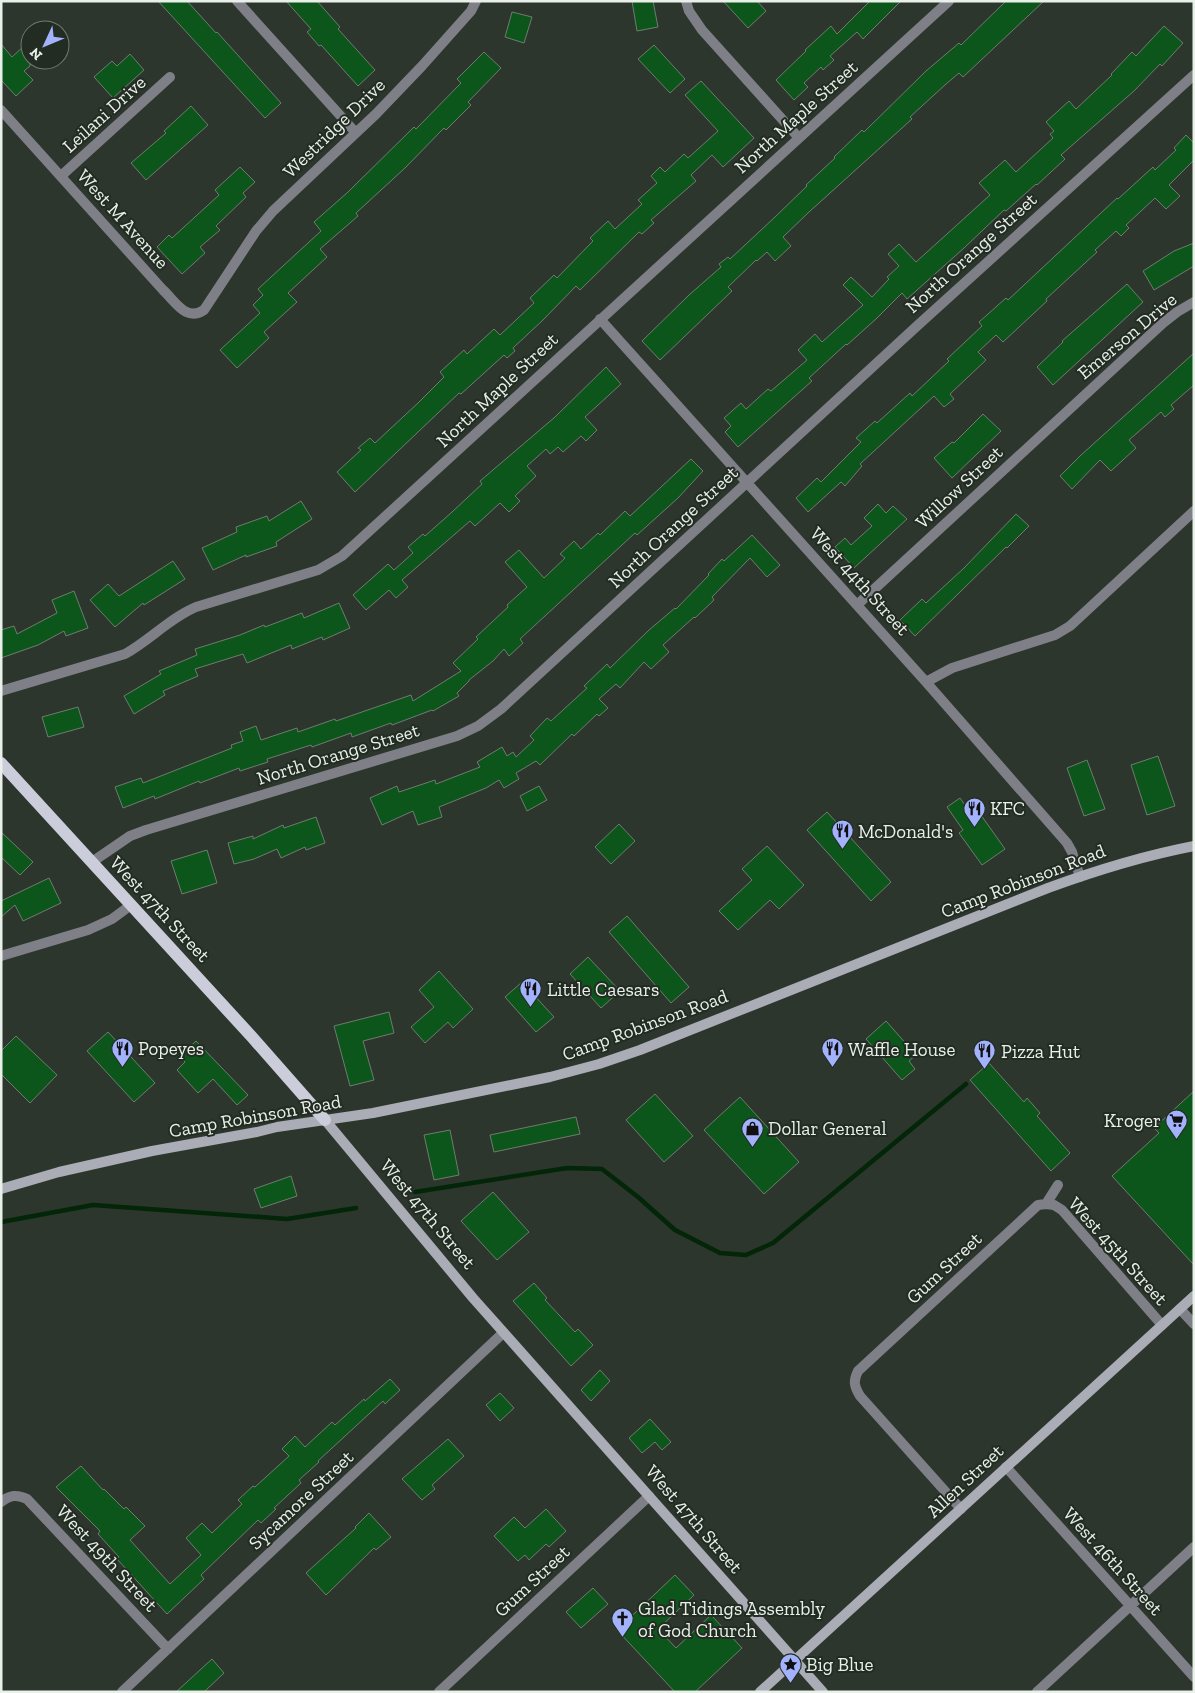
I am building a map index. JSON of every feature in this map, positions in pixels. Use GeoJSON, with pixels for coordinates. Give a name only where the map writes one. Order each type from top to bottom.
{"type":"FeatureCollection","features":[{"type":"Feature","properties":{"kind":"main road","name":"West 47th Street"},"geometry":{"type":"LineString","coordinates":[[1,763],[252,1037],[324,1120]]}},
{"type":"Feature","properties":{"kind":"street"},"geometry":{"type":"LineString","coordinates":[[237,1],[356,133]]}},
{"type":"Feature","properties":{"kind":"street","name":"Westridge Drive"},"geometry":{"type":"LineString","coordinates":[[221,284],[256,231],[273,211],[356,133],[422,66],[470,11],[476,1]]}},
{"type":"Feature","properties":{"kind":"street"},"geometry":{"type":"LineString","coordinates":[[686,1],[689,11],[702,30],[800,138]]}},
{"type":"Feature","properties":{"kind":"street","name":"North Maple Street"},"geometry":{"type":"LineString","coordinates":[[1,690],[125,654],[140,646],[182,613],[196,607],[318,570],[342,556],[949,1]]}},
{"type":"Feature","properties":{"kind":"street","name":"North Orange Street"},"geometry":{"type":"LineString","coordinates":[[92,862],[130,836],[146,830],[457,736],[478,726],[501,709],[1194,75]]}},
{"type":"Feature","properties":{"kind":"street","name":"Leilani Drive"},"geometry":{"type":"LineString","coordinates":[[62,176],[170,77]]}},
{"type":"Feature","properties":{"kind":"street","name":"West M Avenue"},"geometry":{"type":"LineString","coordinates":[[1,110],[163,290],[186,313],[198,314],[204,310],[221,284]]}},
{"type":"Feature","properties":{"kind":"street","name":"Emerson Drive"},"geometry":{"type":"LineString","coordinates":[[1084,396],[1163,323],[1176,312],[1194,302]]}},
{"type":"Feature","properties":{"kind":"street","name":"West 44th Street"},"geometry":{"type":"LineString","coordinates":[[600,319],[926,682],[1066,843],[1072,852],[1080,876]]}},
{"type":"Feature","properties":{"kind":"street","name":"Willow Street"},"geometry":{"type":"LineString","coordinates":[[857,605],[1084,396]]}},
{"type":"Feature","properties":{"kind":"street"},"geometry":{"type":"LineString","coordinates":[[926,682],[952,668],[1055,636],[1070,626],[1194,511]]}},
{"type":"Feature","properties":{"kind":"street","name":"Camp Robinson Road"},"geometry":{"type":"LineString","coordinates":[[1,1189],[59,1172],[152,1151],[277,1127],[373,1113],[550,1077],[603,1062],[640,1050],[1080,876],[1162,852],[1194,846]]}},
{"type":"Feature","properties":{"kind":"street"},"geometry":{"type":"LineString","coordinates":[[1,956],[88,930],[112,919],[131,905]]}},
{"type":"Feature","properties":{"kind":"street","name":"West 47th Street"},"geometry":{"type":"LineString","coordinates":[[324,1120],[473,1298],[823,1692]]}},
{"type":"Feature","properties":{"kind":"street","name":"Gum Street"},"geometry":{"type":"LineString","coordinates":[[961,1510],[860,1396],[854,1380],[858,1371],[997,1242],[1038,1206],[1046,1204],[1058,1185]]}},
{"type":"Feature","properties":{"kind":"street","name":"West 45th Street"},"geometry":{"type":"LineString","coordinates":[[1046,1204],[1054,1205],[1062,1210],[1162,1325]]}},
{"type":"Feature","properties":{"kind":"street","name":"Allen Street"},"geometry":{"type":"LineString","coordinates":[[760,1692],[1194,1296]]}},
{"type":"Feature","properties":{"kind":"street","name":"West 45th Street"},"geometry":{"type":"LineString","coordinates":[[1180,1309],[1194,1324]]}},
{"type":"Feature","properties":{"kind":"street","name":"Sycamore Street"},"geometry":{"type":"LineString","coordinates":[[122,1692],[504,1333]]}},
{"type":"Feature","properties":{"kind":"street","name":"West 46th Street"},"geometry":{"type":"LineString","coordinates":[[1006,1467],[1194,1677]]}},
{"type":"Feature","properties":{"kind":"street","name":"West 49th Street"},"geometry":{"type":"LineString","coordinates":[[1,1502],[9,1496],[27,1499],[168,1649]]}},
{"type":"Feature","properties":{"kind":"street","name":"Gum Street"},"geometry":{"type":"LineString","coordinates":[[439,1692],[650,1496]]}},
{"type":"Feature","properties":{"kind":"street"},"geometry":{"type":"LineString","coordinates":[[1037,1692],[1194,1547]]}},
{"type":"Feature","properties":{"kind":"building"},"geometry":{"type":"Polygon","coordinates":[[[158,1],[187,1],[281,103],[265,118],[158,1]]]}},
{"type":"Feature","properties":{"kind":"building"},"geometry":{"type":"Polygon","coordinates":[[[286,1],[317,1],[340,27],[338,29],[375,70],[358,86],[307,32],[311,29],[286,1]]]}},
{"type":"Feature","properties":{"kind":"building"},"geometry":{"type":"Polygon","coordinates":[[[632,1],[653,1],[658,27],[637,31],[632,1]]]}},
{"type":"Feature","properties":{"kind":"building"},"geometry":{"type":"Polygon","coordinates":[[[723,1],[757,1],[766,11],[748,28],[723,1]]]}},
{"type":"Feature","properties":{"kind":"building"},"geometry":{"type":"Polygon","coordinates":[[[870,1],[901,1],[863,39],[857,32],[830,56],[834,60],[823,70],[821,67],[804,83],[808,87],[794,100],[776,80],[831,26],[837,34],[870,1]]]}},
{"type":"Feature","properties":{"kind":"building"},"geometry":{"type":"Polygon","coordinates":[[[1006,1],[1044,1],[963,77],[959,73],[946,84],[910,117],[912,119],[783,237],[791,246],[775,261],[767,252],[756,260],[728,287],[732,291],[660,360],[642,341],[721,267],[719,264],[728,257],[730,259],[775,217],[862,130],[864,132],[926,71],[959,43],[961,45],[1006,1]]]}},
{"type":"Feature","properties":{"kind":"building"},"geometry":{"type":"Polygon","coordinates":[[[512,12],[532,17],[524,43],[505,37],[512,12]]]}},
{"type":"Feature","properties":{"kind":"building"},"geometry":{"type":"Polygon","coordinates":[[[1164,26],[1183,43],[1162,66],[1160,64],[1134,91],[1061,155],[1065,159],[1037,185],[1006,211],[1004,210],[907,299],[902,293],[876,319],[809,378],[812,381],[738,447],[725,432],[731,426],[724,418],[741,403],[746,409],[768,389],[771,391],[807,360],[798,350],[815,334],[822,342],[863,305],[843,285],[851,277],[872,297],[889,279],[887,277],[899,266],[888,254],[899,244],[916,262],[990,195],[979,183],[1005,160],[1016,172],[1053,138],[1050,134],[1054,131],[1046,122],[1069,101],[1076,109],[1112,75],[1132,52],[1136,56],[1164,26]]]}},
{"type":"Feature","properties":{"kind":"building"},"geometry":{"type":"Polygon","coordinates":[[[1,44],[12,57],[20,50],[20,70],[25,70],[24,71],[33,80],[16,96],[1,80],[1,44]]]}},
{"type":"Feature","properties":{"kind":"building"},"geometry":{"type":"Polygon","coordinates":[[[654,45],[685,79],[670,93],[638,59],[654,45]]]}},
{"type":"Feature","properties":{"kind":"building"},"geometry":{"type":"Polygon","coordinates":[[[484,52],[501,68],[468,102],[471,105],[446,130],[444,128],[405,168],[356,213],[358,216],[320,249],[327,257],[288,293],[297,302],[264,332],[269,338],[237,368],[220,350],[260,313],[253,305],[263,295],[258,289],[321,231],[314,222],[348,192],[414,127],[416,129],[461,83],[457,79],[484,52]]]}},
{"type":"Feature","properties":{"kind":"building"},"geometry":{"type":"Polygon","coordinates":[[[130,54],[144,70],[113,98],[94,77],[112,61],[117,66],[130,54]]]}},
{"type":"Feature","properties":{"kind":"building"},"geometry":{"type":"Polygon","coordinates":[[[701,81],[754,138],[723,167],[712,155],[691,175],[696,181],[651,220],[654,223],[642,234],[639,232],[580,290],[576,286],[513,348],[515,351],[507,358],[504,355],[461,394],[459,393],[355,492],[337,472],[361,450],[358,448],[370,438],[375,443],[444,377],[440,372],[464,350],[467,354],[494,329],[500,335],[534,303],[530,298],[554,275],[557,278],[593,241],[590,238],[608,221],[615,229],[642,204],[638,200],[657,183],[651,176],[660,167],[665,172],[684,154],[688,158],[718,131],[685,95],[701,81]]]}},
{"type":"Feature","properties":{"kind":"building"},"geometry":{"type":"Polygon","coordinates":[[[191,106],[208,125],[146,180],[131,163],[166,133],[164,131],[191,106]]]}},
{"type":"Feature","properties":{"kind":"building"},"geometry":{"type":"Polygon","coordinates":[[[1186,135],[1194,143],[1194,160],[1169,185],[1180,196],[1166,209],[1155,198],[1126,225],[1129,228],[1121,236],[1116,231],[1095,250],[1097,252],[1003,342],[996,335],[978,352],[986,360],[950,394],[954,399],[944,407],[934,396],[860,464],[862,466],[845,486],[841,482],[808,512],[796,498],[817,478],[821,482],[861,442],[856,438],[875,421],[877,423],[910,393],[912,396],[982,326],[979,322],[1006,298],[1008,300],[1117,198],[1153,167],[1155,170],[1176,150],[1174,148],[1186,135]]]}},
{"type":"Feature","properties":{"kind":"building"},"geometry":{"type":"Polygon","coordinates":[[[240,167],[255,182],[243,193],[246,197],[216,226],[220,230],[200,247],[205,253],[182,274],[157,247],[169,235],[172,238],[219,195],[215,190],[240,167]]]}},
{"type":"Feature","properties":{"kind":"building"},"geometry":{"type":"Polygon","coordinates":[[[1194,243],[1194,266],[1154,290],[1143,271],[1174,251],[1194,243]]]}},
{"type":"Feature","properties":{"kind":"building"},"geometry":{"type":"Polygon","coordinates":[[[1127,284],[1143,302],[1053,385],[1037,367],[1062,341],[1127,284]]]}},
{"type":"Feature","properties":{"kind":"building"},"geometry":{"type":"Polygon","coordinates":[[[1194,353],[1194,385],[1171,405],[1174,409],[1165,417],[1161,412],[1129,440],[1136,448],[1111,471],[1100,460],[1072,489],[1060,476],[1194,353]]]}},
{"type":"Feature","properties":{"kind":"building"},"geometry":{"type":"Polygon","coordinates":[[[606,367],[621,384],[585,417],[597,430],[586,441],[581,436],[563,452],[558,447],[550,454],[546,449],[527,466],[536,476],[515,496],[520,501],[509,512],[500,503],[475,526],[470,521],[402,580],[408,587],[396,598],[389,590],[366,610],[353,595],[388,564],[394,570],[413,553],[408,547],[423,534],[425,536],[452,512],[482,484],[480,481],[555,417],[606,367]]]}},
{"type":"Feature","properties":{"kind":"building"},"geometry":{"type":"Polygon","coordinates":[[[983,414],[1001,431],[952,478],[934,458],[952,442],[954,443],[983,414]]]}},
{"type":"Feature","properties":{"kind":"building"},"geometry":{"type":"Polygon","coordinates":[[[691,459],[703,471],[678,498],[637,535],[635,533],[520,639],[523,643],[509,656],[504,649],[493,661],[469,680],[457,693],[459,696],[433,711],[392,725],[391,723],[352,737],[351,733],[312,747],[311,745],[267,759],[268,762],[240,771],[239,768],[200,783],[199,781],[155,799],[154,796],[123,808],[115,787],[141,778],[143,783],[232,748],[231,745],[243,741],[240,732],[256,726],[261,740],[297,728],[298,732],[335,719],[336,721],[411,695],[413,701],[461,671],[453,663],[478,639],[476,637],[508,607],[507,605],[527,587],[505,562],[519,550],[544,578],[565,558],[560,554],[574,541],[581,549],[598,533],[600,535],[625,511],[630,516],[691,459]]]}},
{"type":"Feature","properties":{"kind":"building"},"geometry":{"type":"Polygon","coordinates":[[[301,501],[312,519],[276,542],[277,546],[246,557],[246,555],[213,570],[202,548],[237,532],[236,527],[267,516],[269,521],[301,501]]]}},
{"type":"Feature","properties":{"kind":"building"},"geometry":{"type":"Polygon","coordinates":[[[878,504],[886,513],[893,506],[907,519],[854,568],[835,547],[845,538],[851,545],[872,526],[864,518],[878,504]]]}},
{"type":"Feature","properties":{"kind":"building"},"geometry":{"type":"Polygon","coordinates":[[[1016,514],[1029,526],[915,636],[900,620],[922,599],[926,603],[964,568],[1016,514]]]}},
{"type":"Feature","properties":{"kind":"building"},"geometry":{"type":"Polygon","coordinates":[[[752,535],[780,565],[767,577],[750,558],[712,597],[714,600],[663,645],[669,652],[651,669],[644,662],[620,688],[616,684],[599,699],[608,708],[599,716],[597,714],[574,736],[572,734],[540,765],[536,761],[516,773],[519,779],[504,788],[499,780],[486,788],[439,807],[442,817],[418,825],[413,811],[382,825],[370,798],[397,786],[399,792],[435,780],[436,784],[480,767],[477,762],[502,747],[507,756],[513,752],[516,757],[534,740],[530,736],[547,718],[551,721],[587,688],[584,686],[607,664],[610,668],[649,630],[676,609],[722,559],[724,561],[752,535]]]}},
{"type":"Feature","properties":{"kind":"building"},"geometry":{"type":"Polygon","coordinates":[[[173,561],[185,579],[144,605],[143,603],[115,627],[90,600],[108,584],[119,596],[173,561]]]}},
{"type":"Feature","properties":{"kind":"building"},"geometry":{"type":"Polygon","coordinates":[[[74,591],[88,628],[66,636],[64,631],[38,645],[1,658],[1,630],[14,626],[17,634],[57,613],[52,600],[74,591]]]}},
{"type":"Feature","properties":{"kind":"building"},"geometry":{"type":"Polygon","coordinates":[[[339,603],[350,628],[323,640],[322,637],[292,649],[291,645],[247,663],[243,654],[195,669],[198,676],[163,691],[165,695],[134,714],[124,696],[161,674],[159,671],[197,655],[195,649],[302,613],[304,618],[339,603]]]}},
{"type":"Feature","properties":{"kind":"building"},"geometry":{"type":"Polygon","coordinates":[[[78,707],[84,727],[48,737],[42,717],[78,707]]]}},
{"type":"Feature","properties":{"kind":"building"},"geometry":{"type":"Polygon","coordinates":[[[1158,756],[1175,806],[1147,815],[1131,765],[1158,756]]]}},
{"type":"Feature","properties":{"kind":"building"},"geometry":{"type":"Polygon","coordinates":[[[1087,760],[1105,809],[1084,816],[1067,768],[1087,760]]]}},
{"type":"Feature","properties":{"kind":"building"},"geometry":{"type":"Polygon","coordinates":[[[539,786],[547,800],[527,811],[520,796],[539,786]]]}},
{"type":"Feature","properties":{"kind":"building"},"geometry":{"type":"Polygon","coordinates":[[[960,798],[965,805],[971,801],[1005,849],[982,865],[959,833],[963,830],[947,807],[960,798]]]}},
{"type":"Feature","properties":{"kind":"building"},"geometry":{"type":"Polygon","coordinates":[[[827,812],[891,882],[871,901],[807,830],[827,812]]]}},
{"type":"Feature","properties":{"kind":"building"},"geometry":{"type":"Polygon","coordinates":[[[316,817],[325,843],[306,850],[305,847],[281,858],[277,849],[254,859],[234,864],[228,843],[253,836],[253,839],[283,825],[284,828],[316,817]]]}},
{"type":"Feature","properties":{"kind":"building"},"geometry":{"type":"Polygon","coordinates":[[[619,824],[635,841],[611,864],[595,847],[619,824]]]}},
{"type":"Feature","properties":{"kind":"building"},"geometry":{"type":"Polygon","coordinates":[[[1,832],[33,862],[20,875],[1,857],[1,832]]]}},
{"type":"Feature","properties":{"kind":"building"},"geometry":{"type":"Polygon","coordinates":[[[767,846],[804,885],[779,909],[770,900],[738,930],[719,911],[752,880],[742,869],[767,846]]]}},
{"type":"Feature","properties":{"kind":"building"},"geometry":{"type":"Polygon","coordinates":[[[207,850],[217,883],[182,894],[171,861],[207,850]]]}},
{"type":"Feature","properties":{"kind":"building"},"geometry":{"type":"Polygon","coordinates":[[[49,878],[61,903],[23,921],[15,905],[1,917],[1,901],[49,878]]]}},
{"type":"Feature","properties":{"kind":"building"},"geometry":{"type":"Polygon","coordinates":[[[627,916],[689,987],[671,1003],[609,932],[627,916]]]}},
{"type":"Feature","properties":{"kind":"building"},"geometry":{"type":"Polygon","coordinates":[[[588,957],[620,991],[601,1008],[570,974],[588,957]]]}},
{"type":"Feature","properties":{"kind":"building"},"geometry":{"type":"Polygon","coordinates":[[[439,971],[473,1009],[453,1028],[448,1022],[425,1043],[411,1027],[434,1007],[419,990],[439,971]]]}},
{"type":"Feature","properties":{"kind":"building"},"geometry":{"type":"Polygon","coordinates":[[[522,982],[554,1017],[536,1032],[505,997],[522,982]]]}},
{"type":"Feature","properties":{"kind":"building"},"geometry":{"type":"Polygon","coordinates":[[[389,1012],[394,1033],[363,1041],[374,1080],[350,1086],[334,1026],[389,1012]]]}},
{"type":"Feature","properties":{"kind":"building"},"geometry":{"type":"Polygon","coordinates":[[[886,1021],[916,1055],[909,1061],[915,1069],[902,1080],[866,1039],[886,1021]]]}},
{"type":"Feature","properties":{"kind":"building"},"geometry":{"type":"Polygon","coordinates":[[[108,1032],[155,1083],[134,1102],[87,1051],[108,1032]]]}},
{"type":"Feature","properties":{"kind":"building"},"geometry":{"type":"Polygon","coordinates":[[[16,1036],[57,1075],[30,1103],[1,1074],[1,1051],[16,1036]]]}},
{"type":"Feature","properties":{"kind":"building"},"geometry":{"type":"Polygon","coordinates":[[[196,1041],[248,1095],[237,1105],[213,1079],[198,1093],[177,1070],[185,1062],[180,1056],[196,1041]]]}},
{"type":"Feature","properties":{"kind":"building"},"geometry":{"type":"Polygon","coordinates":[[[989,1063],[1024,1102],[1027,1098],[1040,1113],[1037,1116],[1070,1153],[1051,1171],[970,1080],[989,1063]]]}},
{"type":"Feature","properties":{"kind":"building"},"geometry":{"type":"Polygon","coordinates":[[[1194,1091],[1194,1265],[1112,1176],[1159,1133],[1154,1128],[1194,1091]]]}},
{"type":"Feature","properties":{"kind":"building"},"geometry":{"type":"Polygon","coordinates":[[[655,1094],[693,1136],[664,1162],[626,1120],[655,1094]]]}},
{"type":"Feature","properties":{"kind":"building"},"geometry":{"type":"Polygon","coordinates":[[[740,1097],[799,1162],[764,1194],[704,1130],[740,1097]]]}},
{"type":"Feature","properties":{"kind":"building"},"geometry":{"type":"Polygon","coordinates":[[[576,1117],[580,1134],[494,1152],[490,1135],[576,1117]]]}},
{"type":"Feature","properties":{"kind":"building"},"geometry":{"type":"Polygon","coordinates":[[[450,1130],[459,1175],[434,1180],[424,1135],[450,1130]]]}},
{"type":"Feature","properties":{"kind":"building"},"geometry":{"type":"Polygon","coordinates":[[[291,1176],[297,1196],[261,1208],[254,1189],[291,1176]]]}},
{"type":"Feature","properties":{"kind":"building"},"geometry":{"type":"Polygon","coordinates":[[[493,1192],[529,1232],[497,1260],[461,1221],[493,1192]]]}},
{"type":"Feature","properties":{"kind":"building"},"geometry":{"type":"Polygon","coordinates":[[[534,1283],[547,1298],[545,1300],[575,1332],[578,1329],[593,1345],[571,1366],[513,1301],[534,1283]]]}},
{"type":"Feature","properties":{"kind":"building"},"geometry":{"type":"Polygon","coordinates":[[[600,1370],[610,1381],[591,1401],[581,1390],[600,1370]]]}},
{"type":"Feature","properties":{"kind":"building"},"geometry":{"type":"Polygon","coordinates":[[[390,1379],[400,1390],[385,1404],[383,1401],[318,1461],[299,1480],[301,1483],[274,1508],[276,1509],[261,1523],[258,1520],[201,1575],[204,1579],[167,1614],[117,1559],[119,1557],[98,1534],[100,1531],[56,1487],[81,1466],[103,1490],[124,1509],[126,1507],[145,1526],[130,1540],[170,1584],[201,1555],[186,1538],[202,1523],[212,1533],[242,1504],[238,1500],[289,1456],[282,1449],[295,1436],[305,1447],[332,1422],[335,1425],[390,1379]]]}},
{"type":"Feature","properties":{"kind":"building"},"geometry":{"type":"Polygon","coordinates":[[[500,1393],[514,1408],[500,1421],[486,1405],[500,1393]]]}},
{"type":"Feature","properties":{"kind":"building"},"geometry":{"type":"Polygon","coordinates":[[[650,1419],[671,1442],[662,1450],[655,1442],[642,1453],[629,1438],[650,1419]]]}},
{"type":"Feature","properties":{"kind":"building"},"geometry":{"type":"Polygon","coordinates":[[[448,1439],[464,1456],[432,1485],[435,1489],[422,1500],[402,1479],[448,1439]]]}},
{"type":"Feature","properties":{"kind":"building"},"geometry":{"type":"Polygon","coordinates":[[[546,1509],[566,1531],[549,1547],[546,1544],[529,1560],[525,1555],[518,1561],[494,1536],[514,1517],[525,1528],[546,1509]]]}},
{"type":"Feature","properties":{"kind":"building"},"geometry":{"type":"Polygon","coordinates":[[[369,1513],[391,1537],[376,1550],[374,1548],[326,1595],[306,1573],[356,1528],[369,1513]]]}},
{"type":"Feature","properties":{"kind":"building"},"geometry":{"type":"Polygon","coordinates":[[[675,1575],[694,1595],[658,1629],[676,1648],[711,1615],[742,1648],[695,1692],[675,1692],[617,1630],[675,1575]]]}},
{"type":"Feature","properties":{"kind":"building"},"geometry":{"type":"Polygon","coordinates":[[[593,1588],[608,1604],[581,1628],[566,1612],[593,1588]]]}},
{"type":"Feature","properties":{"kind":"building"},"geometry":{"type":"Polygon","coordinates":[[[212,1659],[224,1673],[204,1692],[176,1692],[212,1659]]]}},
{"type":"Feature","properties":{"kind":"waterway"},"geometry":{"type":"LineString","coordinates":[[415,1192],[567,1168],[602,1169],[638,1197],[675,1230],[720,1253],[746,1255],[773,1243],[966,1084]]}},
{"type":"Feature","properties":{"kind":"waterway"},"geometry":{"type":"LineString","coordinates":[[1,1222],[93,1205],[287,1219],[356,1208]]}},
{"type":"Feature","properties":{"kind":"place","name":"KFC"},"geometry":{"type":"Point","coordinates":[974,827]}},
{"type":"Feature","properties":{"kind":"place","name":"McDonald's"},"geometry":{"type":"Point","coordinates":[842,850]}},
{"type":"Feature","properties":{"kind":"place","name":"Little Caesars"},"geometry":{"type":"Point","coordinates":[531,1008]}},
{"type":"Feature","properties":{"kind":"place","name":"Popeyes"},"geometry":{"type":"Point","coordinates":[122,1067]}},
{"type":"Feature","properties":{"kind":"place","name":"Waffle House"},"geometry":{"type":"Point","coordinates":[832,1068]}},
{"type":"Feature","properties":{"kind":"place","name":"Pizza Hut"},"geometry":{"type":"Point","coordinates":[985,1070]}},
{"type":"Feature","properties":{"kind":"place","name":"Kroger"},"geometry":{"type":"Point","coordinates":[1177,1139]}},
{"type":"Feature","properties":{"kind":"place","name":"Dollar General"},"geometry":{"type":"Point","coordinates":[752,1147]}},
{"type":"Feature","properties":{"kind":"place","name":"Glad Tidings Assembly of God Church"},"geometry":{"type":"Point","coordinates":[622,1638]}},
{"type":"Feature","properties":{"kind":"place","name":"Big Blue"},"geometry":{"type":"Point","coordinates":[790,1683]}}]}
